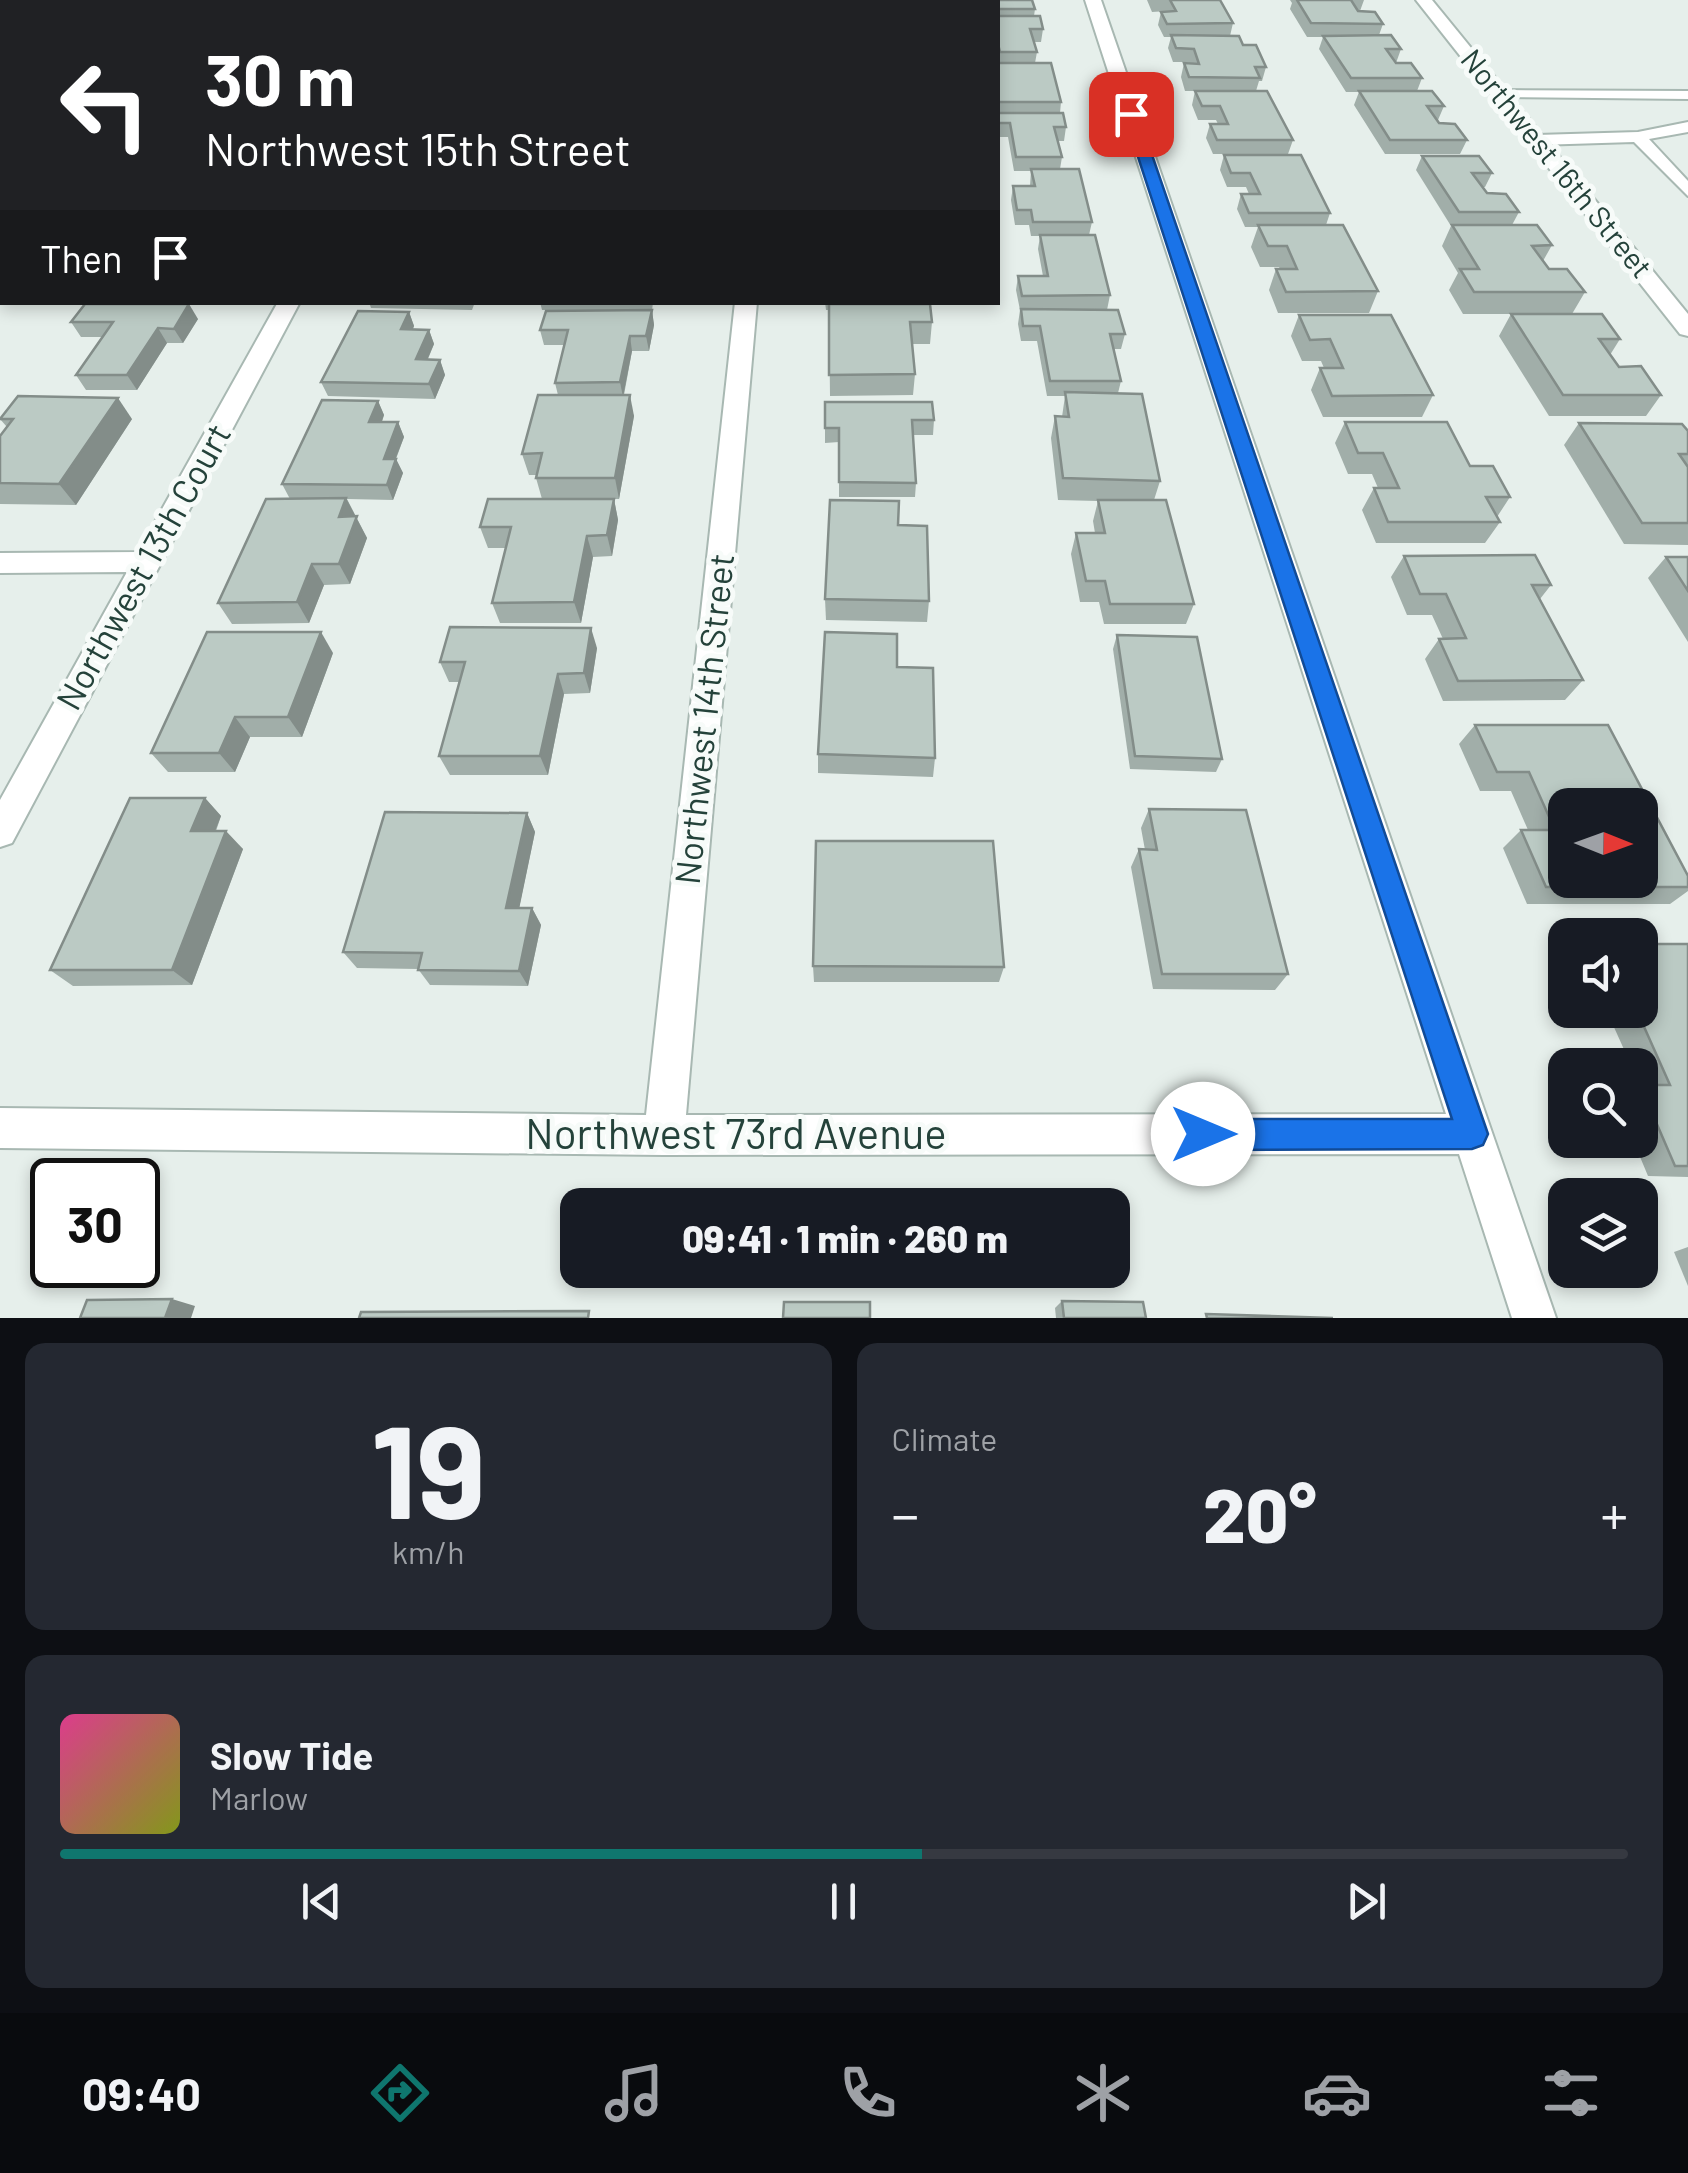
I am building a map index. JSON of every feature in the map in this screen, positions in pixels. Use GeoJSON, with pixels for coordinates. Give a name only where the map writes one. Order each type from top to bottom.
{"type":"FeatureCollection","features":[{"type":"Feature","properties":{"kind":"street"},"geometry":{"type":"LineString","coordinates":[[1093,0],[1534,1318]]}},
{"type":"Feature","properties":{"kind":"street","name":"Northwest 16th Street"},"geometry":{"type":"LineString","coordinates":[[1424,0],[1688,329]]}},
{"type":"Feature","properties":{"kind":"street","name":"Northwest 13th Court"},"geometry":{"type":"LineString","coordinates":[[0,832],[287,305]]}},
{"type":"Feature","properties":{"kind":"street","name":"Northwest 14th Street"},"geometry":{"type":"LineString","coordinates":[[664,1135],[746,305]]}},
{"type":"Feature","properties":{"kind":"street"},"geometry":{"type":"LineString","coordinates":[[0,564],[147,562]]}},
{"type":"Feature","properties":{"kind":"street","name":"Northwest 73rd Avenue"},"geometry":{"type":"LineString","coordinates":[[0,1128],[664,1135],[1472,1134]]}},
{"type":"Feature","properties":{"kind":"lane"},"geometry":{"type":"LineString","coordinates":[[1500,94],[1688,95]]}},
{"type":"Feature","properties":{"kind":"lane"},"geometry":{"type":"LineString","coordinates":[[1537,140],[1638,137],[1688,127]]}},
{"type":"Feature","properties":{"kind":"lane"},"geometry":{"type":"LineString","coordinates":[[1638,137],[1688,191]]}},
{"type":"Feature","properties":{"kind":"building"},"geometry":{"type":"Polygon","coordinates":[[[1000,0],[1032,0],[1035,9],[1000,9],[1000,0]]]}},
{"type":"Feature","properties":{"kind":"building"},"geometry":{"type":"Polygon","coordinates":[[[1170,0],[1220,0],[1233,23],[1167,24],[1161,12],[1176,11],[1170,0]]]}},
{"type":"Feature","properties":{"kind":"building"},"geometry":{"type":"Polygon","coordinates":[[[1297,0],[1351,0],[1358,11],[1375,12],[1383,24],[1311,23],[1297,0]]]}},
{"type":"Feature","properties":{"kind":"building"},"geometry":{"type":"Polygon","coordinates":[[[1000,16],[1040,16],[1043,29],[1030,29],[1037,52],[1000,52],[1000,16]]]}},
{"type":"Feature","properties":{"kind":"building"},"geometry":{"type":"Polygon","coordinates":[[[1171,35],[1239,36],[1243,45],[1256,45],[1266,67],[1255,67],[1260,78],[1189,77],[1184,63],[1199,64],[1194,49],[1176,48],[1171,35]]]}},
{"type":"Feature","properties":{"kind":"building"},"geometry":{"type":"Polygon","coordinates":[[[1391,35],[1401,49],[1386,49],[1396,63],[1411,63],[1422,78],[1351,78],[1323,36],[1391,35]]]}},
{"type":"Feature","properties":{"kind":"building"},"geometry":{"type":"Polygon","coordinates":[[[1000,63],[1051,63],[1061,102],[1000,102],[1000,63]]]}},
{"type":"Feature","properties":{"kind":"building"},"geometry":{"type":"Polygon","coordinates":[[[1195,91],[1267,91],[1293,140],[1217,140],[1210,124],[1228,124],[1220,106],[1202,106],[1195,91]]]}},
{"type":"Feature","properties":{"kind":"building"},"geometry":{"type":"Polygon","coordinates":[[[1359,91],[1432,91],[1444,106],[1427,106],[1439,123],[1455,124],[1467,140],[1390,140],[1359,91]]]}},
{"type":"Feature","properties":{"kind":"building"},"geometry":{"type":"Polygon","coordinates":[[[1000,113],[1063,113],[1066,127],[1054,127],[1062,157],[1016,157],[1010,123],[1000,123],[1000,113]]]}},
{"type":"Feature","properties":{"kind":"building"},"geometry":{"type":"Polygon","coordinates":[[[1224,155],[1301,155],[1330,213],[1249,213],[1241,194],[1260,194],[1250,173],[1231,173],[1224,155]]]}},
{"type":"Feature","properties":{"kind":"building"},"geometry":{"type":"Polygon","coordinates":[[[1422,156],[1479,156],[1492,173],[1472,173],[1487,193],[1506,194],[1519,212],[1459,212],[1422,156]]]}},
{"type":"Feature","properties":{"kind":"building"},"geometry":{"type":"Polygon","coordinates":[[[1031,169],[1079,169],[1092,222],[1033,222],[1031,210],[1017,210],[1013,186],[1035,186],[1031,169]]]}},
{"type":"Feature","properties":{"kind":"building"},"geometry":{"type":"Polygon","coordinates":[[[1258,225],[1343,225],[1378,291],[1286,292],[1276,269],[1297,269],[1287,246],[1268,246],[1258,225]]]}},
{"type":"Feature","properties":{"kind":"building"},"geometry":{"type":"Polygon","coordinates":[[[1452,225],[1537,225],[1552,245],[1532,246],[1549,269],[1567,269],[1585,292],[1474,292],[1460,269],[1479,269],[1452,225]]]}},
{"type":"Feature","properties":{"kind":"building"},"geometry":{"type":"Polygon","coordinates":[[[1040,235],[1095,235],[1110,295],[1022,296],[1018,276],[1048,276],[1040,235]]]}},
{"type":"Feature","properties":{"kind":"building"},"geometry":{"type":"Polygon","coordinates":[[[84,305],[188,305],[174,329],[158,328],[127,375],[76,375],[113,322],[71,322],[84,305]]]}},
{"type":"Feature","properties":{"kind":"building"},"geometry":{"type":"Polygon","coordinates":[[[829,305],[930,305],[932,322],[910,322],[915,374],[829,375],[829,305]]]}},
{"type":"Feature","properties":{"kind":"building"},"geometry":{"type":"Polygon","coordinates":[[[1021,309],[1118,310],[1125,334],[1110,334],[1121,381],[1050,381],[1040,326],[1023,326],[1021,309]]]}},
{"type":"Feature","properties":{"kind":"building"},"geometry":{"type":"Polygon","coordinates":[[[652,310],[646,336],[630,336],[620,382],[555,383],[568,330],[540,330],[546,311],[652,310]]]}},
{"type":"Feature","properties":{"kind":"building"},"geometry":{"type":"Polygon","coordinates":[[[358,311],[409,312],[401,329],[429,330],[416,359],[440,360],[429,384],[321,382],[358,311]]]}},
{"type":"Feature","properties":{"kind":"building"},"geometry":{"type":"Polygon","coordinates":[[[1511,314],[1602,314],[1620,339],[1599,339],[1619,367],[1641,366],[1661,395],[1563,395],[1511,314]]]}},
{"type":"Feature","properties":{"kind":"building"},"geometry":{"type":"Polygon","coordinates":[[[1299,315],[1391,315],[1433,395],[1332,396],[1320,368],[1343,368],[1330,339],[1310,340],[1299,315]]]}},
{"type":"Feature","properties":{"kind":"building"},"geometry":{"type":"Polygon","coordinates":[[[1065,392],[1142,394],[1160,481],[1063,478],[1055,416],[1069,417],[1065,392]]]}},
{"type":"Feature","properties":{"kind":"building"},"geometry":{"type":"Polygon","coordinates":[[[538,395],[630,395],[615,478],[536,478],[542,453],[522,454],[538,395]]]}},
{"type":"Feature","properties":{"kind":"building"},"geometry":{"type":"Polygon","coordinates":[[[18,396],[118,398],[59,484],[0,483],[0,436],[13,419],[0,419],[18,396]]]}},
{"type":"Feature","properties":{"kind":"building"},"geometry":{"type":"Polygon","coordinates":[[[322,400],[378,401],[369,422],[398,422],[384,459],[396,459],[387,485],[282,484],[322,400]]]}},
{"type":"Feature","properties":{"kind":"building"},"geometry":{"type":"Polygon","coordinates":[[[825,402],[932,402],[934,420],[912,420],[916,483],[839,482],[839,428],[825,428],[825,402]]]}},
{"type":"Feature","properties":{"kind":"building"},"geometry":{"type":"Polygon","coordinates":[[[1345,422],[1447,422],[1470,466],[1493,466],[1510,497],[1486,497],[1500,522],[1388,522],[1374,488],[1399,488],[1383,453],[1358,453],[1345,422]]]}},
{"type":"Feature","properties":{"kind":"building"},"geometry":{"type":"Polygon","coordinates":[[[1579,423],[1682,424],[1688,431],[1688,454],[1679,454],[1688,467],[1688,523],[1642,523],[1579,423]]]}},
{"type":"Feature","properties":{"kind":"building"},"geometry":{"type":"Polygon","coordinates":[[[346,498],[339,517],[357,516],[339,564],[312,564],[297,602],[218,603],[266,499],[346,498]]]}},
{"type":"Feature","properties":{"kind":"building"},"geometry":{"type":"Polygon","coordinates":[[[488,499],[614,499],[607,535],[587,536],[574,602],[492,603],[511,527],[480,527],[488,499]]]}},
{"type":"Feature","properties":{"kind":"building"},"geometry":{"type":"Polygon","coordinates":[[[830,500],[899,501],[898,525],[927,526],[929,601],[825,599],[830,500]]]}},
{"type":"Feature","properties":{"kind":"building"},"geometry":{"type":"Polygon","coordinates":[[[1098,500],[1166,500],[1194,604],[1110,604],[1105,581],[1086,581],[1076,533],[1105,533],[1098,500]]]}},
{"type":"Feature","properties":{"kind":"building"},"geometry":{"type":"Polygon","coordinates":[[[1535,555],[1551,585],[1532,585],[1583,680],[1458,681],[1439,639],[1466,638],[1446,594],[1420,594],[1404,556],[1535,555]]]}},
{"type":"Feature","properties":{"kind":"building"},"geometry":{"type":"Polygon","coordinates":[[[1666,557],[1688,557],[1688,591],[1666,557]]]}},
{"type":"Feature","properties":{"kind":"building"},"geometry":{"type":"Polygon","coordinates":[[[450,627],[591,628],[584,673],[558,674],[540,756],[439,756],[465,662],[440,662],[450,627]]]}},
{"type":"Feature","properties":{"kind":"building"},"geometry":{"type":"Polygon","coordinates":[[[207,632],[321,632],[288,717],[235,717],[219,753],[151,753],[207,632]]]}},
{"type":"Feature","properties":{"kind":"building"},"geometry":{"type":"Polygon","coordinates":[[[825,632],[897,634],[897,667],[933,668],[935,758],[818,754],[825,632]]]}},
{"type":"Feature","properties":{"kind":"building"},"geometry":{"type":"Polygon","coordinates":[[[1117,635],[1197,637],[1222,759],[1135,756],[1117,635]]]}},
{"type":"Feature","properties":{"kind":"building"},"geometry":{"type":"Polygon","coordinates":[[[1475,725],[1608,725],[1641,788],[1548,788],[1548,814],[1529,772],[1497,772],[1475,725]]]}},
{"type":"Feature","properties":{"kind":"building"},"geometry":{"type":"Polygon","coordinates":[[[130,798],[205,798],[191,831],[226,831],[172,970],[50,970],[130,798]]]}},
{"type":"Feature","properties":{"kind":"building"},"geometry":{"type":"Polygon","coordinates":[[[1149,809],[1246,810],[1288,974],[1162,974],[1139,849],[1157,850],[1149,809]]]}},
{"type":"Feature","properties":{"kind":"building"},"geometry":{"type":"Polygon","coordinates":[[[385,812],[527,813],[506,908],[532,908],[519,971],[418,970],[422,953],[343,952],[385,812]]]}},
{"type":"Feature","properties":{"kind":"building"},"geometry":{"type":"Polygon","coordinates":[[[1658,819],[1688,876],[1688,887],[1658,887],[1658,819]]]}},
{"type":"Feature","properties":{"kind":"building"},"geometry":{"type":"Polygon","coordinates":[[[1521,830],[1548,830],[1548,887],[1546,887],[1521,830]]]}},
{"type":"Feature","properties":{"kind":"building"},"geometry":{"type":"Polygon","coordinates":[[[816,841],[993,841],[1004,967],[813,966],[816,841]]]}},
{"type":"Feature","properties":{"kind":"building"},"geometry":{"type":"Polygon","coordinates":[[[1658,944],[1688,944],[1688,1166],[1675,1166],[1658,1127],[1658,1085],[1670,1085],[1658,1058],[1658,1048],[1654,1048],[1645,1028],[1658,1028],[1658,944]]]}},
{"type":"Feature","properties":{"kind":"building"},"geometry":{"type":"Polygon","coordinates":[[[172,1299],[165,1318],[80,1318],[87,1300],[172,1299]]]}},
{"type":"Feature","properties":{"kind":"building"},"geometry":{"type":"Polygon","coordinates":[[[1062,1301],[1143,1302],[1146,1318],[1064,1318],[1062,1301]]]}},
{"type":"Feature","properties":{"kind":"building"},"geometry":{"type":"Polygon","coordinates":[[[784,1302],[870,1302],[870,1318],[783,1318],[784,1302]]]}},
{"type":"Feature","properties":{"kind":"building"},"geometry":{"type":"Polygon","coordinates":[[[589,1311],[588,1318],[359,1318],[361,1312],[589,1311]]]}},
{"type":"Feature","properties":{"kind":"building"},"geometry":{"type":"Polygon","coordinates":[[[1206,1314],[1333,1318],[1207,1318],[1206,1314]]]}},
{"type":"Feature","properties":{"kind":"route"},"geometry":{"type":"LineString","coordinates":[[1131,114],[1472,1134],[1203,1134]]}}]}
